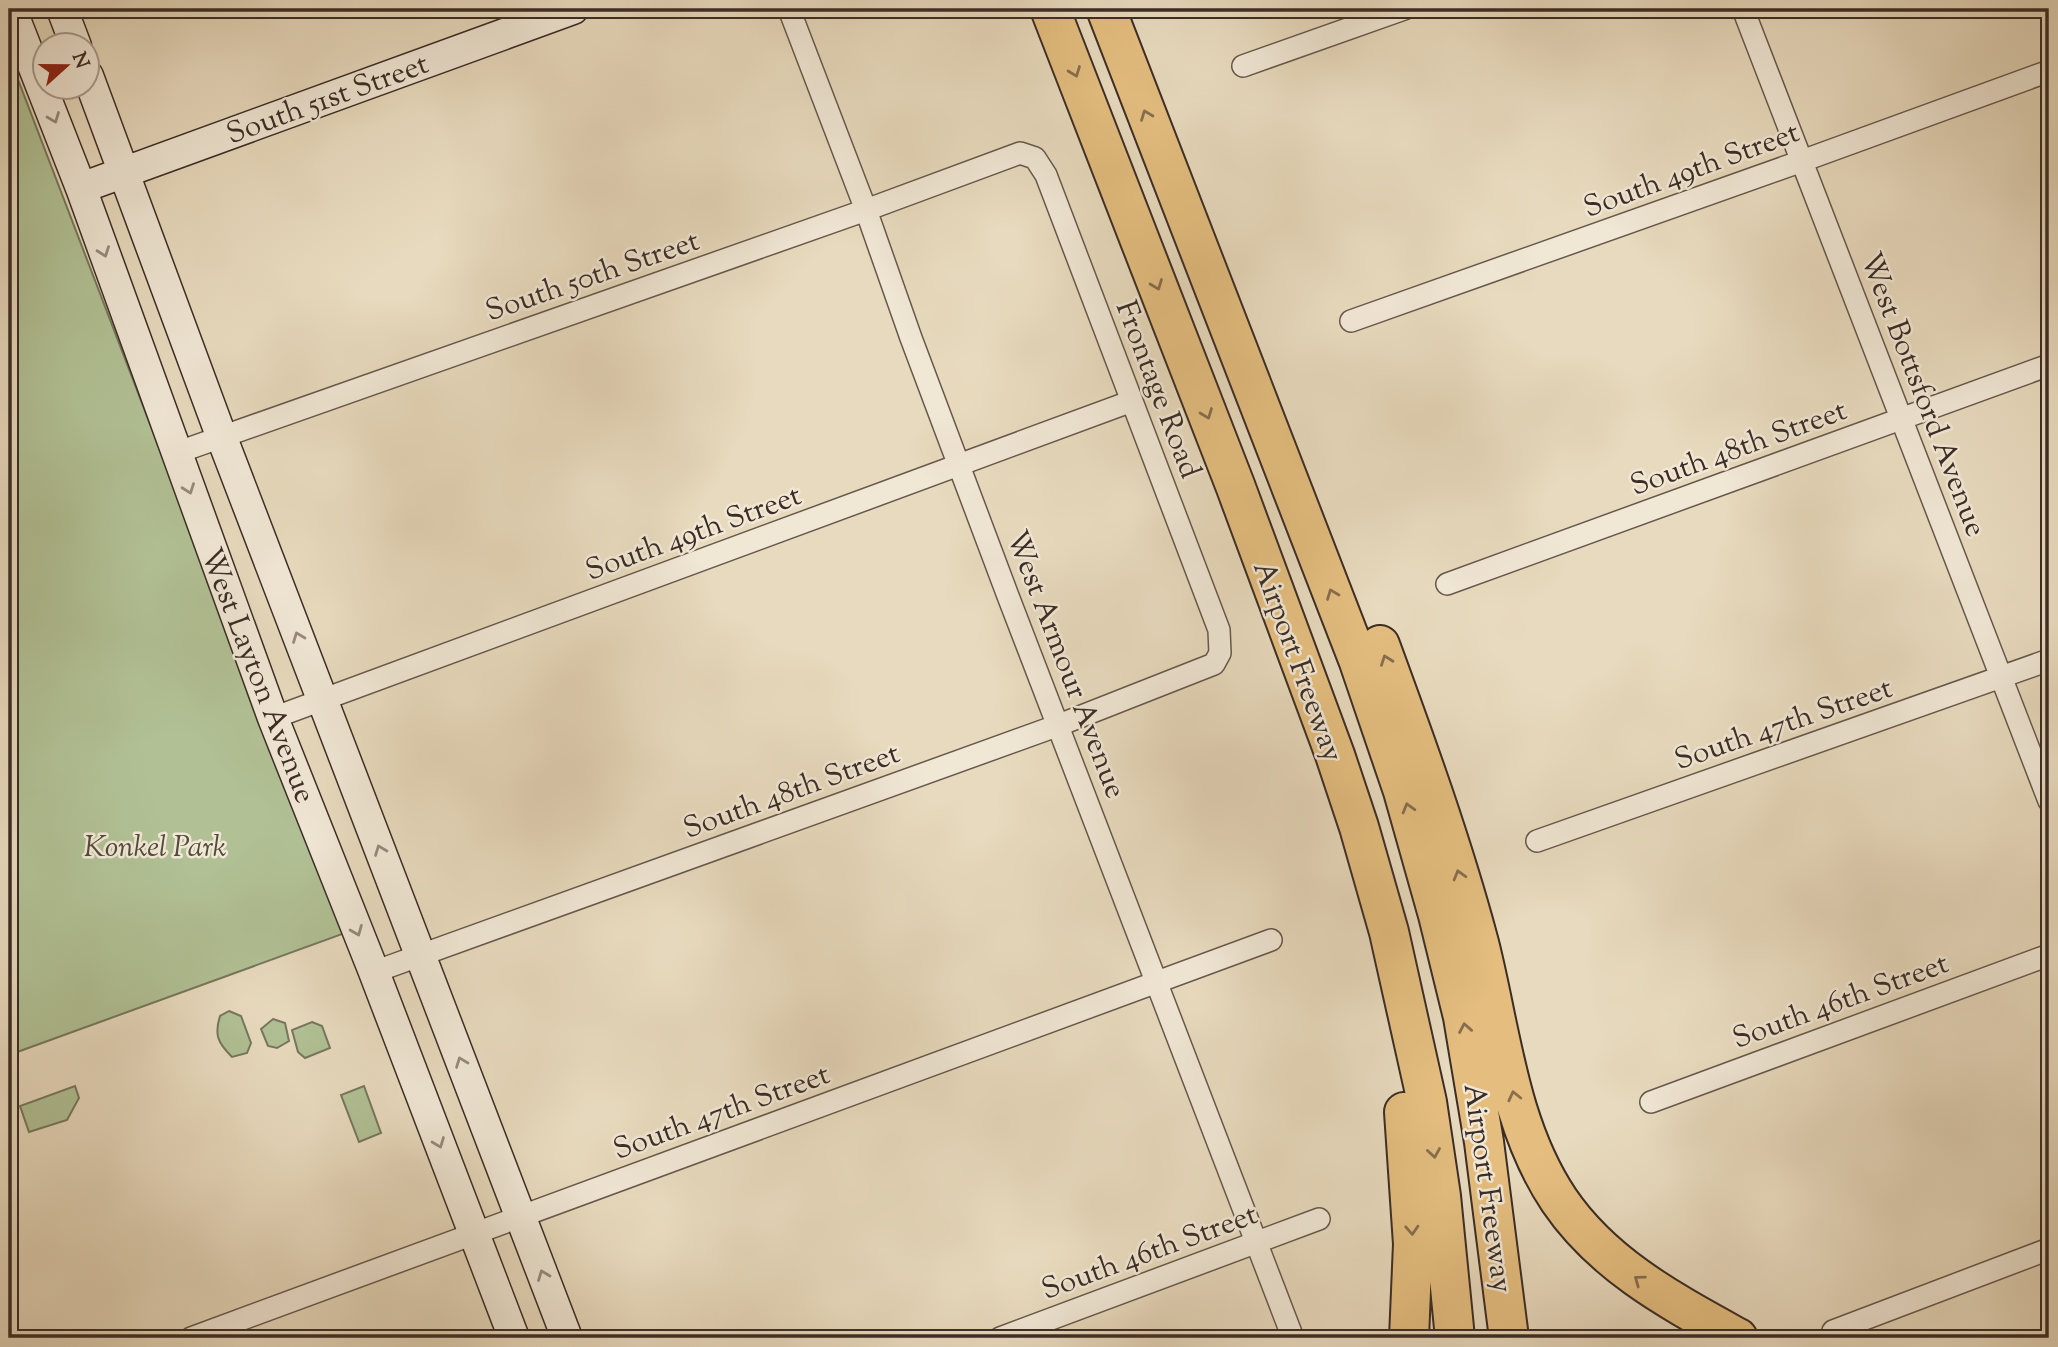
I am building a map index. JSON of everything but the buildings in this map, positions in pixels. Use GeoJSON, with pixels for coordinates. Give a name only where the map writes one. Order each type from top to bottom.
{"type":"FeatureCollection","features":[{"type":"Feature","properties":{"kind":"highway","name":"Airport Freeway"},"geometry":{"type":"LineString","coordinates":[[1050,9],[1235,485],[1335,755],[1389,932],[1427,1102],[1443,1209],[1455,1338]]}},
{"type":"Feature","properties":{"kind":"highway","name":"Airport Freeway"},"geometry":{"type":"LineString","coordinates":[[1106,9],[1359,662],[1403,791],[1463,1017],[1485,1142],[1508,1338]]}},
{"type":"Feature","properties":{"kind":"highway"},"geometry":{"type":"LineString","coordinates":[[1233,336],[1261,352],[1378,638],[1451,846],[1478,943],[1517,1113],[1541,1166],[1580,1227],[1611,1257],[1639,1281],[1738,1338]]}},
{"type":"Feature","properties":{"kind":"highway"},"geometry":{"type":"LineString","coordinates":[[1335,755],[1334,811],[1385,1000],[1406,1127],[1413,1244],[1409,1338]]}},
{"type":"Feature","properties":{"kind":"main road","name":"West Layton Avenue"},"geometry":{"type":"LineString","coordinates":[[11,9],[81,188],[273,718],[374,972],[514,1338]]}},
{"type":"Feature","properties":{"kind":"main road"},"geometry":{"type":"LineString","coordinates":[[62,9],[71,32]]}},
{"type":"Feature","properties":{"kind":"main road","name":"South 51st Street"},"geometry":{"type":"LineString","coordinates":[[81,188],[573,9]]}},
{"type":"Feature","properties":{"kind":"main road","name":"West Layton Avenue"},"geometry":{"type":"LineString","coordinates":[[98,102],[222,438],[567,1338]]}},
{"type":"Feature","properties":{"kind":"street","name":"West Armour Avenue"},"geometry":{"type":"LineString","coordinates":[[789,9],[1154,983],[1293,1338]]}},
{"type":"Feature","properties":{"kind":"street"},"geometry":{"type":"LineString","coordinates":[[1243,66],[1404,9]]}},
{"type":"Feature","properties":{"kind":"street","name":"West Bottsford Avenue"},"geometry":{"type":"LineString","coordinates":[[1743,9],[2049,801]]}},
{"type":"Feature","properties":{"kind":"street","name":"South 49th Street"},"geometry":{"type":"LineString","coordinates":[[1351,321],[1802,162],[2049,71]]}},
{"type":"Feature","properties":{"kind":"street","name":"South 50th Street"},"geometry":{"type":"LineString","coordinates":[[176,453],[866,210],[1008,155],[1027,154]]}},
{"type":"Feature","properties":{"kind":"street","name":"Frontage Road"},"geometry":{"type":"LineString","coordinates":[[1027,154],[1035,158],[1046,175],[1218,625],[1220,653]]}},
{"type":"Feature","properties":{"kind":"street","name":"South 48th Street"},"geometry":{"type":"LineString","coordinates":[[1447,584],[2049,365]]}},
{"type":"Feature","properties":{"kind":"street","name":"South 49th Street"},"geometry":{"type":"LineString","coordinates":[[273,718],[1132,401]]}},
{"type":"Feature","properties":{"kind":"street","name":"South 48th Street"},"geometry":{"type":"LineString","coordinates":[[374,972],[1059,725],[1211,666],[1220,653]]}},
{"type":"Feature","properties":{"kind":"street","name":"South 47th Street"},"geometry":{"type":"LineString","coordinates":[[1537,841],[2049,660]]}},
{"type":"Feature","properties":{"kind":"street","name":"South 47th Street"},"geometry":{"type":"LineString","coordinates":[[191,1338],[1271,940]]}},
{"type":"Feature","properties":{"kind":"street","name":"South 46th Street"},"geometry":{"type":"LineString","coordinates":[[1651,1102],[2049,955]]}},
{"type":"Feature","properties":{"kind":"street","name":"South 46th Street"},"geometry":{"type":"LineString","coordinates":[[1000,1338],[1319,1219]]}},
{"type":"Feature","properties":{"kind":"street"},"geometry":{"type":"LineString","coordinates":[[1833,1331],[2049,1249]]}},
{"type":"Feature","properties":{"kind":"green space","name":"Konkel Park"},"geometry":{"type":"Polygon","coordinates":[[[9,56],[345,933],[9,1055],[9,56]]]}},
{"type":"Feature","properties":{"kind":"green space"},"geometry":{"type":"Polygon","coordinates":[[[229,1011],[241,1016],[251,1043],[247,1053],[232,1057],[220,1043],[217,1034],[220,1016],[229,1011]]]}},
{"type":"Feature","properties":{"kind":"green space"},"geometry":{"type":"Polygon","coordinates":[[[273,1019],[285,1023],[289,1041],[277,1048],[268,1046],[261,1029],[273,1019]]]}},
{"type":"Feature","properties":{"kind":"green space"},"geometry":{"type":"Polygon","coordinates":[[[312,1022],[322,1026],[330,1048],[305,1058],[298,1052],[292,1030],[312,1022]]]}},
{"type":"Feature","properties":{"kind":"green space"},"geometry":{"type":"Polygon","coordinates":[[[75,1086],[79,1098],[67,1120],[29,1132],[20,1106],[75,1086]]]}},
{"type":"Feature","properties":{"kind":"green space"},"geometry":{"type":"Polygon","coordinates":[[[364,1086],[381,1133],[359,1142],[341,1095],[364,1086]]]}}]}
